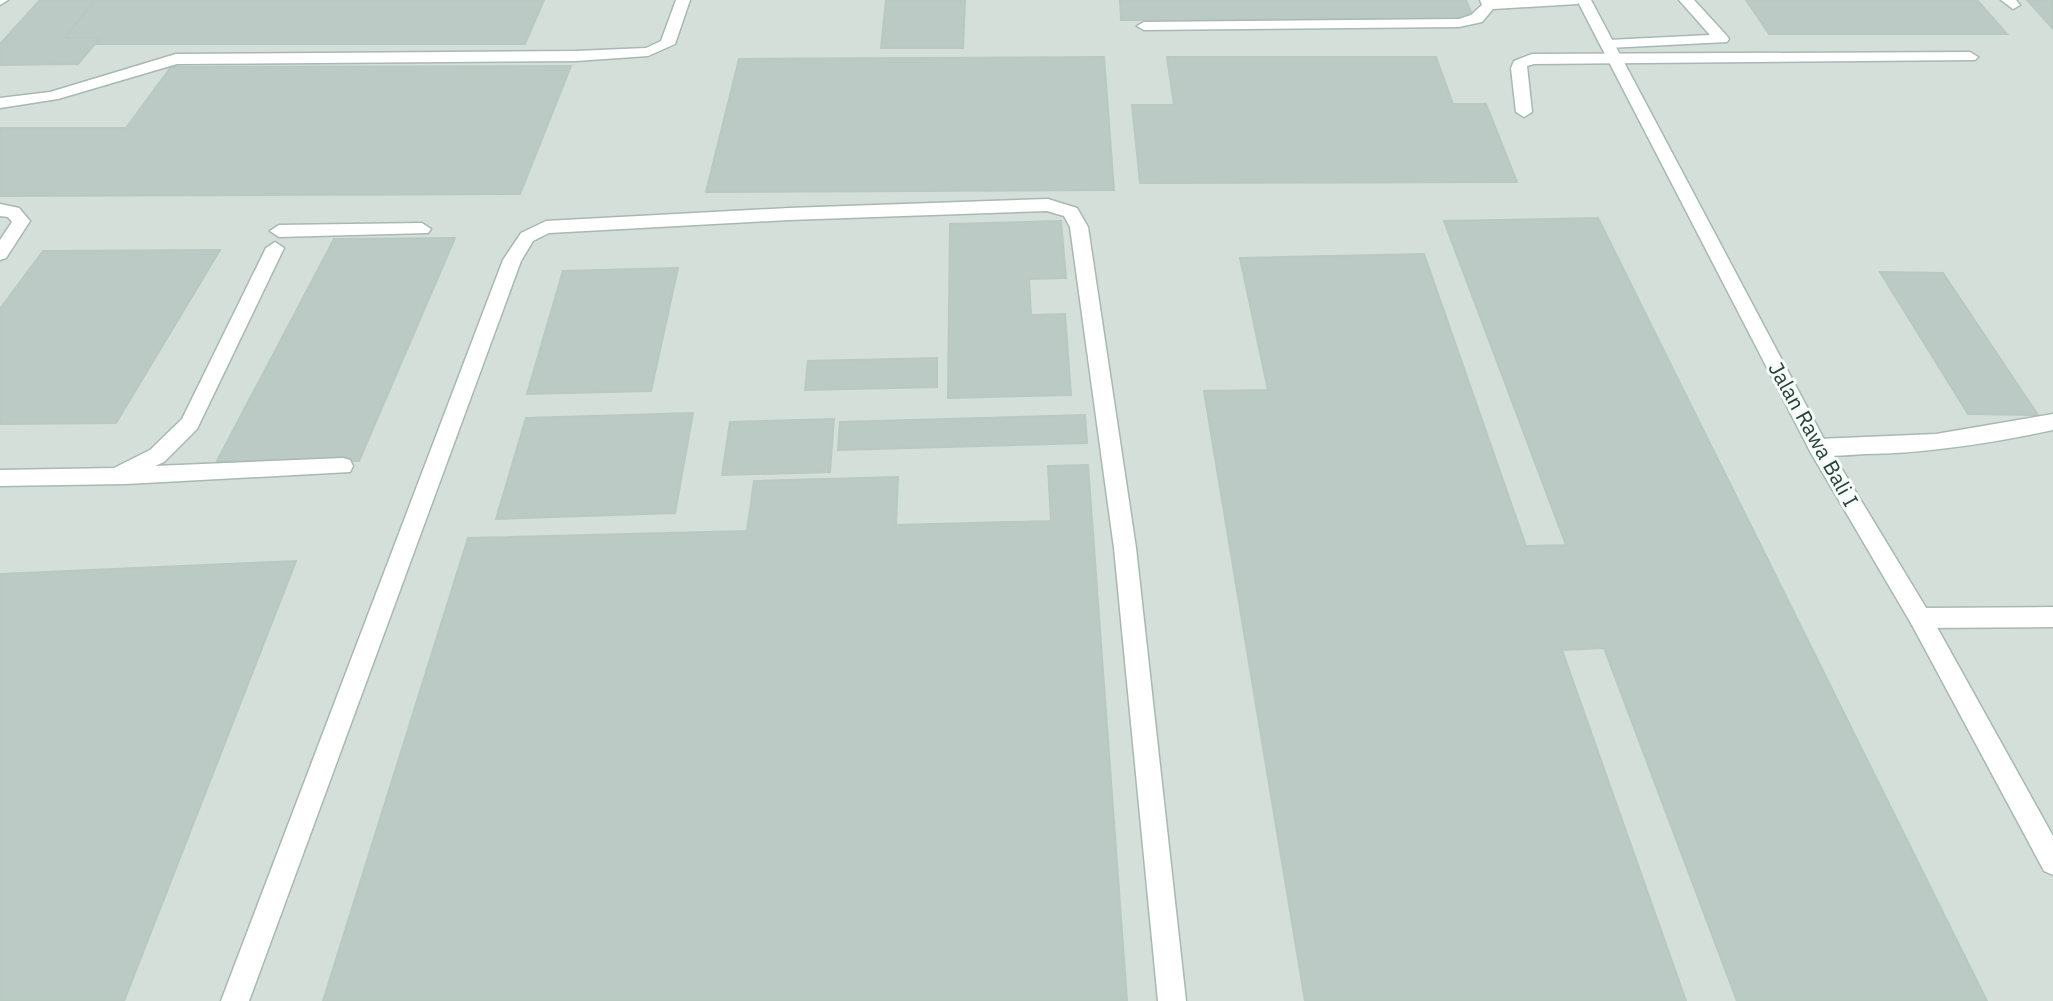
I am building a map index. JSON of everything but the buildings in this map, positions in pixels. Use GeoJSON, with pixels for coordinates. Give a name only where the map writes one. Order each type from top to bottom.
{"type":"FeatureCollection","features":[{"type":"Feature","properties":{"kind":"street"},"geometry":{"type":"LineString","coordinates":[[0,103],[52,96],[176,60],[576,56],[648,52],[668,44],[683,0]]}},
{"type":"Feature","properties":{"kind":"street"},"geometry":{"type":"LineString","coordinates":[[1144,26],[1459,23],[1473,22],[1481,18],[1488,2],[1577,0]]}},
{"type":"Feature","properties":{"kind":"street","name":"Jalan Rawa Bali I"},"geometry":{"type":"LineString","coordinates":[[1584,0],[1818,447],[1920,618],[2053,862]]}},
{"type":"Feature","properties":{"kind":"street"},"geometry":{"type":"LineString","coordinates":[[1686,0],[1722,39]]}},
{"type":"Feature","properties":{"kind":"street"},"geometry":{"type":"LineString","coordinates":[[1524,112],[1519,68],[1524,61],[1722,39],[1753,46],[1782,58]]}},
{"type":"Feature","properties":{"kind":"street"},"geometry":{"type":"LineString","coordinates":[[1612,51],[1782,58],[1970,57]]}},
{"type":"Feature","properties":{"kind":"street"},"geometry":{"type":"LineString","coordinates":[[235,1001],[512,260],[527,237],[546,227],[789,214],[1048,205],[1071,212],[1079,227],[1125,548],[1172,1001]]}},
{"type":"Feature","properties":{"kind":"street"},"geometry":{"type":"LineString","coordinates":[[0,211],[13,212],[21,220],[0,254]]}},
{"type":"Feature","properties":{"kind":"street"},"geometry":{"type":"LineString","coordinates":[[117,476],[157,456],[190,424],[277,240],[422,229]]}},
{"type":"Feature","properties":{"kind":"street"},"geometry":{"type":"LineString","coordinates":[[1818,447],[1876,448],[1952,442],[2053,422]]}},
{"type":"Feature","properties":{"kind":"street"},"geometry":{"type":"LineString","coordinates":[[0,478],[343,466]]}},
{"type":"Feature","properties":{"kind":"street"},"geometry":{"type":"LineString","coordinates":[[1920,618],[2053,617]]}},
{"type":"Feature","properties":{"kind":"shaded area"},"geometry":{"type":"Polygon","coordinates":[[[0,0],[2053,0],[2053,1001],[0,1001],[0,0]]]}}]}
